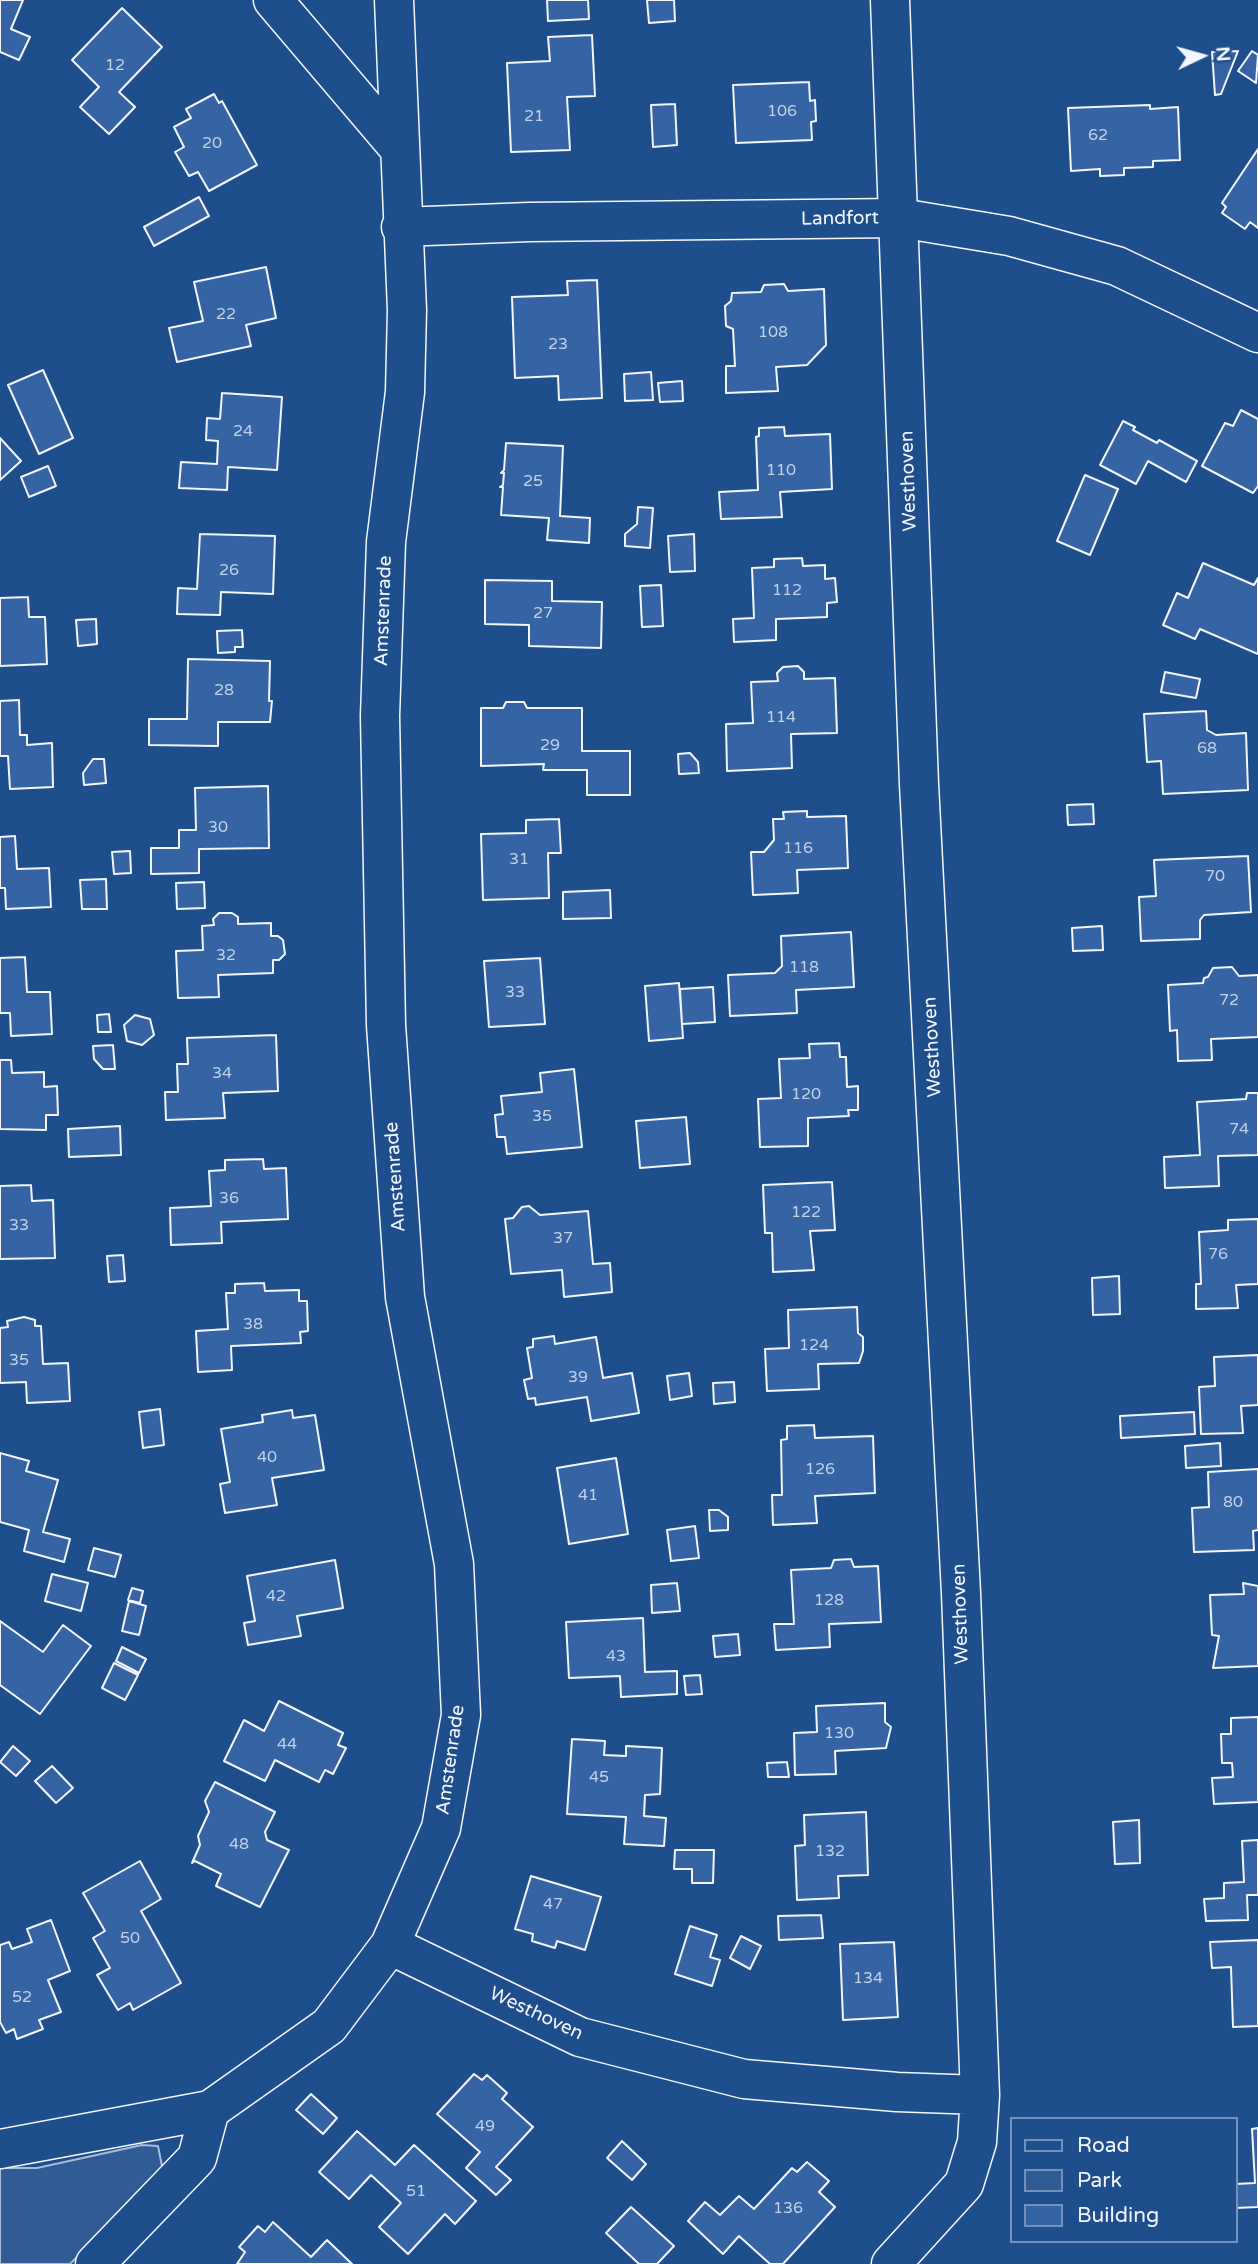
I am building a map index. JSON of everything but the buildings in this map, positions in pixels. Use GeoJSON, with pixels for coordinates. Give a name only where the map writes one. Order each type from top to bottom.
{"type":"FeatureCollection","features":[{"type":"Feature","properties":{"kind":"street"},"geometry":{"type":"LineString","coordinates":[[272,0],[398,147]]}},
{"type":"Feature","properties":{"kind":"street","name":"Amstenrade"},"geometry":{"type":"LineString","coordinates":[[0,2149],[210,2110],[329,2026],[390,1945],[442,1828],[461,1715],[454,1564],[405,1297],[386,1025],[380,716],[386,542],[405,392],[407,310],[401,228],[394,0]]}},
{"type":"Feature","properties":{"kind":"street","name":"Westhoven"},"geometry":{"type":"LineString","coordinates":[[890,0],[919,784],[961,1593],[980,2095],[978,2141],[964,2184],[891,2264]]}},
{"type":"Feature","properties":{"kind":"street","name":"Landfort"},"geometry":{"type":"LineString","coordinates":[[401,228],[529,222],[900,218],[1009,236],[1117,266],[1258,333]]}},
{"type":"Feature","properties":{"kind":"street","name":"Westhoven"},"geometry":{"type":"LineString","coordinates":[[390,1945],[580,2036],[732,2076],[897,2092],[980,2095]]}},
{"type":"Feature","properties":{"kind":"street"},"geometry":{"type":"LineString","coordinates":[[95,2264],[197,2158],[210,2110]]}},
{"type":"Feature","properties":{"kind":"green space"},"geometry":{"type":"Polygon","coordinates":[[[142,2145],[158,2146],[163,2171],[70,2264],[0,2264],[0,2168],[37,2168],[142,2145]]]}}]}
